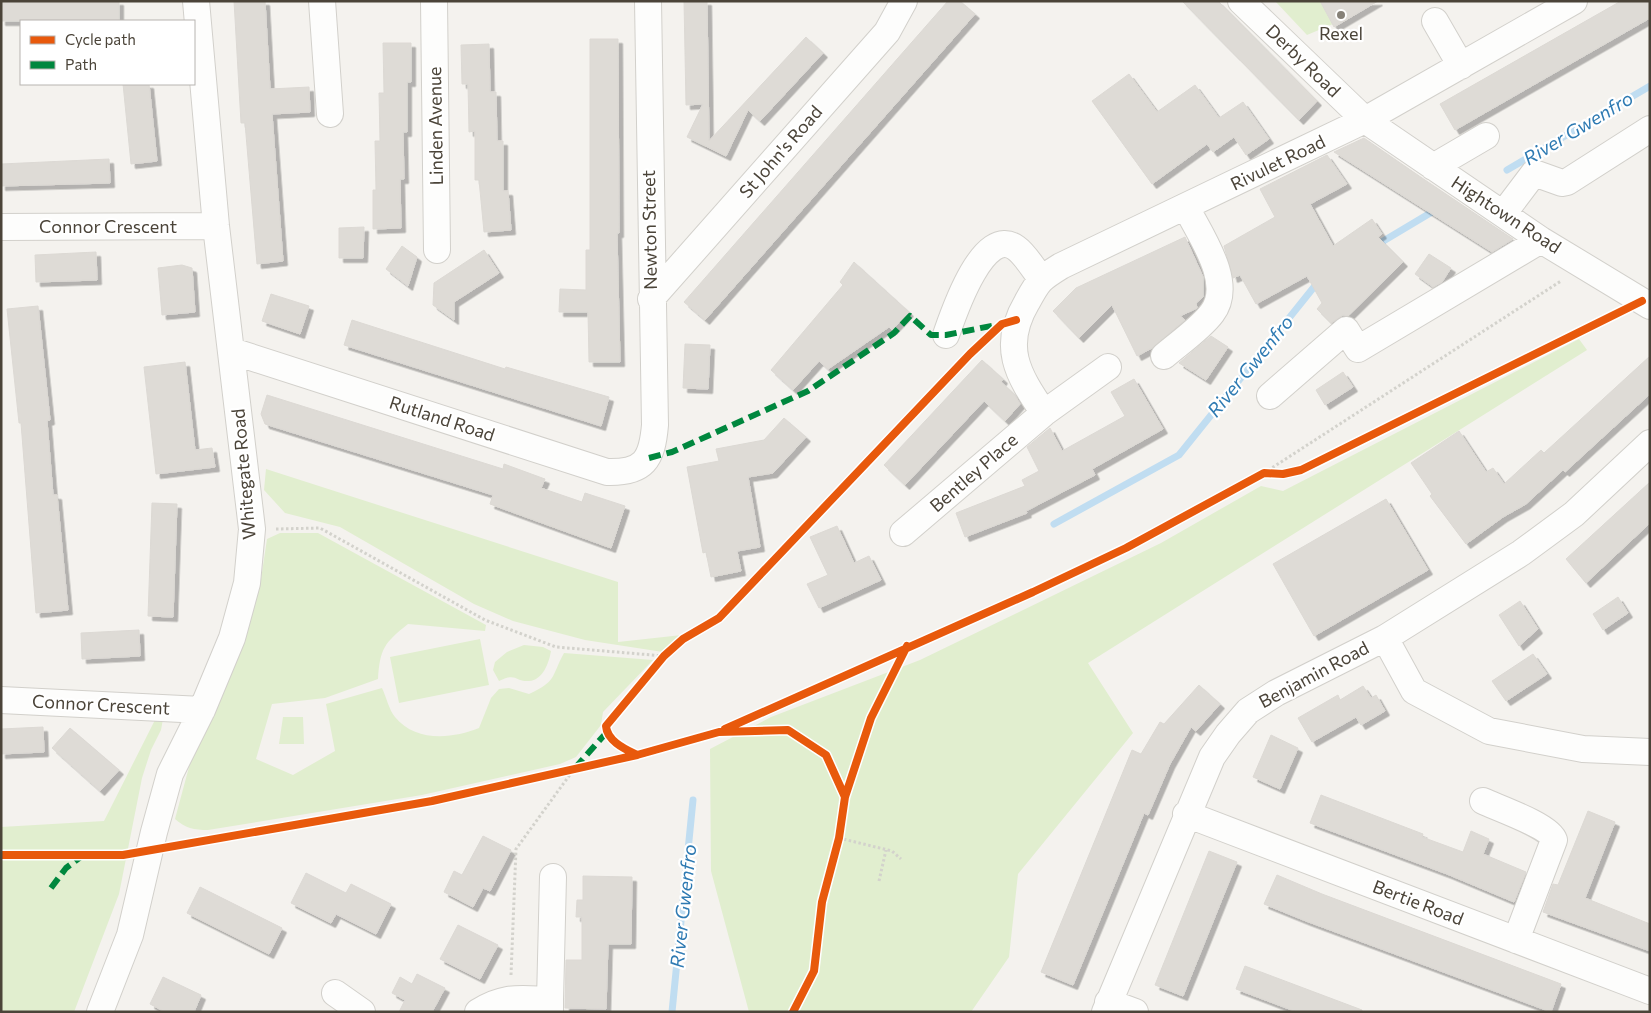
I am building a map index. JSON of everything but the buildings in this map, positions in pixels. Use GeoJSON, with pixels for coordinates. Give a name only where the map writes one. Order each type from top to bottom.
{"type":"FeatureCollection","features":[{"type":"Feature","properties":{"kind":"street","name":"Whitegate Road"},"geometry":{"type":"LineString","coordinates":[[100,1012],[130,935],[154,832],[170,774],[202,710],[232,638],[246,583],[252,529],[216,226],[196,1]]}},
{"type":"Feature","properties":{"kind":"street"},"geometry":{"type":"LineString","coordinates":[[322,1],[330,114]]}},
{"type":"Feature","properties":{"kind":"street","name":"Linden Avenue"},"geometry":{"type":"LineString","coordinates":[[434,1],[437,250]]}},
{"type":"Feature","properties":{"kind":"street","name":"Newton Street"},"geometry":{"type":"LineString","coordinates":[[648,1],[651,299],[655,425],[653,443],[648,458]]}},
{"type":"Feature","properties":{"kind":"street","name":"St John's Road"},"geometry":{"type":"LineString","coordinates":[[651,299],[887,32],[904,1]]}},
{"type":"Feature","properties":{"kind":"street","name":"Derby Road"},"geometry":{"type":"LineString","coordinates":[[1241,1],[1365,120]]}},
{"type":"Feature","properties":{"kind":"street","name":"Rivulet Road"},"geometry":{"type":"LineString","coordinates":[[1044,413],[1027,388],[1017,366],[1013,345],[1016,320],[1041,278],[1061,266],[1365,120],[1574,1]]}},
{"type":"Feature","properties":{"kind":"street"},"geometry":{"type":"LineString","coordinates":[[1436,20],[1461,66]]}},
{"type":"Feature","properties":{"kind":"street","name":"Hightown Road"},"geometry":{"type":"LineString","coordinates":[[1365,120],[1541,240],[1650,306]]}},
{"type":"Feature","properties":{"kind":"street"},"geometry":{"type":"LineString","coordinates":[[1503,214],[1534,173],[1562,183],[1567,182],[1650,129]]}},
{"type":"Feature","properties":{"kind":"street"},"geometry":{"type":"LineString","coordinates":[[1433,167],[1486,136]]}},
{"type":"Feature","properties":{"kind":"street"},"geometry":{"type":"LineString","coordinates":[[1164,356],[1213,312],[1220,295],[1219,274],[1186,207]]}},
{"type":"Feature","properties":{"kind":"street","name":"Connor Crescent"},"geometry":{"type":"LineString","coordinates":[[1,227],[216,226]]}},
{"type":"Feature","properties":{"kind":"street"},"geometry":{"type":"LineString","coordinates":[[1270,396],[1346,330],[1358,349],[1541,240]]}},
{"type":"Feature","properties":{"kind":"street"},"geometry":{"type":"LineString","coordinates":[[946,335],[966,281],[995,247],[1006,244],[1016,248],[1041,278]]}},
{"type":"Feature","properties":{"kind":"street","name":"Rutland Road"},"geometry":{"type":"LineString","coordinates":[[232,352],[607,472],[637,469],[648,458]]}},
{"type":"Feature","properties":{"kind":"street","name":"Bentley Place"},"geometry":{"type":"LineString","coordinates":[[904,533],[1044,413],[1108,367]]}},
{"type":"Feature","properties":{"kind":"street","name":"Benjamin Road"},"geometry":{"type":"LineString","coordinates":[[1107,1007],[1186,814],[1212,757],[1228,734],[1248,711],[1276,693],[1385,638],[1521,553],[1574,514],[1650,443]]}},
{"type":"Feature","properties":{"kind":"street"},"geometry":{"type":"LineString","coordinates":[[1385,638],[1414,691],[1489,732],[1583,749],[1650,752]]}},
{"type":"Feature","properties":{"kind":"street","name":"Connor Crescent"},"geometry":{"type":"LineString","coordinates":[[1,700],[202,710]]}},
{"type":"Feature","properties":{"kind":"street"},"geometry":{"type":"LineString","coordinates":[[1483,801],[1543,828],[1553,835],[1554,840],[1516,940]]}},
{"type":"Feature","properties":{"kind":"street","name":"Bertie Road"},"geometry":{"type":"LineString","coordinates":[[1186,814],[1650,991]]}},
{"type":"Feature","properties":{"kind":"street"},"geometry":{"type":"LineString","coordinates":[[478,1012],[495,1002],[510,998],[550,1006],[553,876]]}},
{"type":"Feature","properties":{"kind":"street"},"geometry":{"type":"LineString","coordinates":[[335,993],[362,1012]]}},
{"type":"Feature","properties":{"kind":"street"},"geometry":{"type":"LineString","coordinates":[[1107,1007],[1135,1012]]}},
{"type":"Feature","properties":{"kind":"path"},"geometry":{"type":"LineString","coordinates":[[1255,478],[1544,292]]}},
{"type":"Feature","properties":{"kind":"path"},"geometry":{"type":"LineString","coordinates":[[1264,473],[1283,474]]}},
{"type":"Feature","properties":{"kind":"path"},"geometry":{"type":"LineString","coordinates":[[252,529],[320,528],[486,620],[556,647],[667,654]]}},
{"type":"Feature","properties":{"kind":"path"},"geometry":{"type":"LineString","coordinates":[[658,664],[667,654]]}},
{"type":"Feature","properties":{"kind":"path"},"geometry":{"type":"LineString","coordinates":[[564,771],[583,767]]}},
{"type":"Feature","properties":{"kind":"path"},"geometry":{"type":"LineString","coordinates":[[510,998],[516,849],[574,769]]}},
{"type":"Feature","properties":{"kind":"path"},"geometry":{"type":"LineString","coordinates":[[836,847],[839,834],[896,853],[901,859]]}},
{"type":"Feature","properties":{"kind":"path"},"geometry":{"type":"LineString","coordinates":[[879,881],[886,850]]}},
{"type":"Feature","properties":{"kind":"green space"},"geometry":{"type":"Polygon","coordinates":[[[1275,1],[1320,1],[1333,24],[1307,35],[1275,1]]]}},
{"type":"Feature","properties":{"kind":"green space"},"geometry":{"type":"Polygon","coordinates":[[[1579,339],[1587,350],[1088,663],[1133,733],[1018,874],[1009,957],[971,1012],[749,1012],[711,871],[710,749],[771,717],[920,660],[1161,543],[1261,486],[1283,491],[1579,339]]]}},
{"type":"Feature","properties":{"kind":"green space"},"geometry":{"type":"Polygon","coordinates":[[[266,469],[618,582],[618,642],[682,635],[663,652],[585,640],[513,621],[474,604],[340,527],[285,513],[264,490],[266,469]]]}},
{"type":"Feature","properties":{"kind":"green space"},"geometry":{"type":"Polygon","coordinates":[[[280,533],[318,533],[486,625],[485,631],[408,624],[393,636],[385,647],[380,660],[378,679],[325,698],[272,704],[256,759],[293,775],[335,751],[326,704],[382,688],[389,707],[403,725],[423,734],[446,736],[479,728],[491,698],[499,689],[509,688],[529,694],[549,682],[564,653],[653,660],[603,712],[601,725],[576,757],[560,764],[422,795],[208,830],[190,828],[182,825],[175,819],[189,767],[244,637],[261,579],[267,539],[280,533]]]}},
{"type":"Feature","properties":{"kind":"green space"},"geometry":{"type":"Polygon","coordinates":[[[480,639],[489,685],[399,703],[390,657],[480,639]]]}},
{"type":"Feature","properties":{"kind":"green space"},"geometry":{"type":"Polygon","coordinates":[[[524,645],[543,647],[551,651],[549,661],[542,674],[538,678],[529,681],[509,677],[499,681],[493,670],[495,662],[507,652],[524,645]]]}},
{"type":"Feature","properties":{"kind":"green space"},"geometry":{"type":"Polygon","coordinates":[[[158,714],[163,719],[161,730],[151,750],[142,778],[119,894],[74,1012],[1,1012],[1,827],[104,821],[158,714]]]}},
{"type":"Feature","properties":{"kind":"green space"},"geometry":{"type":"Polygon","coordinates":[[[283,717],[303,717],[304,744],[279,744],[283,717]]]}},
{"type":"Feature","properties":{"kind":"waterway","name":"River Gwenfro"},"geometry":{"type":"LineString","coordinates":[[1507,170],[1650,86]]}},
{"type":"Feature","properties":{"kind":"waterway","name":"River Gwenfro"},"geometry":{"type":"LineString","coordinates":[[1375,246],[1437,209]]}},
{"type":"Feature","properties":{"kind":"waterway","name":"River Gwenfro"},"geometry":{"type":"LineString","coordinates":[[1054,524],[1179,455],[1318,282]]}},
{"type":"Feature","properties":{"kind":"waterway","name":"River Gwenfro"},"geometry":{"type":"LineString","coordinates":[[672,1012],[693,800]]}},
{"type":"Feature","properties":{"kind":"marked path"},"geometry":{"type":"LineString","coordinates":[[649,458],[672,452],[808,391],[894,333],[910,316],[931,335],[946,335],[1001,324]]}},
{"type":"Feature","properties":{"kind":"marked path"},"geometry":{"type":"LineString","coordinates":[[575,768],[607,732]]}},
{"type":"Feature","properties":{"kind":"marked path"},"geometry":{"type":"LineString","coordinates":[[51,888],[66,868],[82,856]]}},
{"type":"Feature","properties":{"kind":"cycle path"},"geometry":{"type":"LineString","coordinates":[[725,729],[1033,592],[1126,548],[1264,473],[1283,474],[1301,470],[1642,301]]}},
{"type":"Feature","properties":{"kind":"cycle path"},"geometry":{"type":"LineString","coordinates":[[793,1012],[814,971],[822,902],[839,838],[845,797],[826,755],[788,730],[719,732],[637,755],[613,740],[606,726],[664,656],[683,639],[719,618],[970,354],[1002,324],[1016,320]]}},
{"type":"Feature","properties":{"kind":"cycle path"},"geometry":{"type":"LineString","coordinates":[[845,797],[871,718],[907,646]]}},
{"type":"Feature","properties":{"kind":"cycle path"},"geometry":{"type":"LineString","coordinates":[[1,855],[123,855],[432,801],[637,755]]}},
{"type":"Feature","properties":{"kind":"place","name":"Rexel"},"geometry":{"type":"Point","coordinates":[1341,15]}}]}
